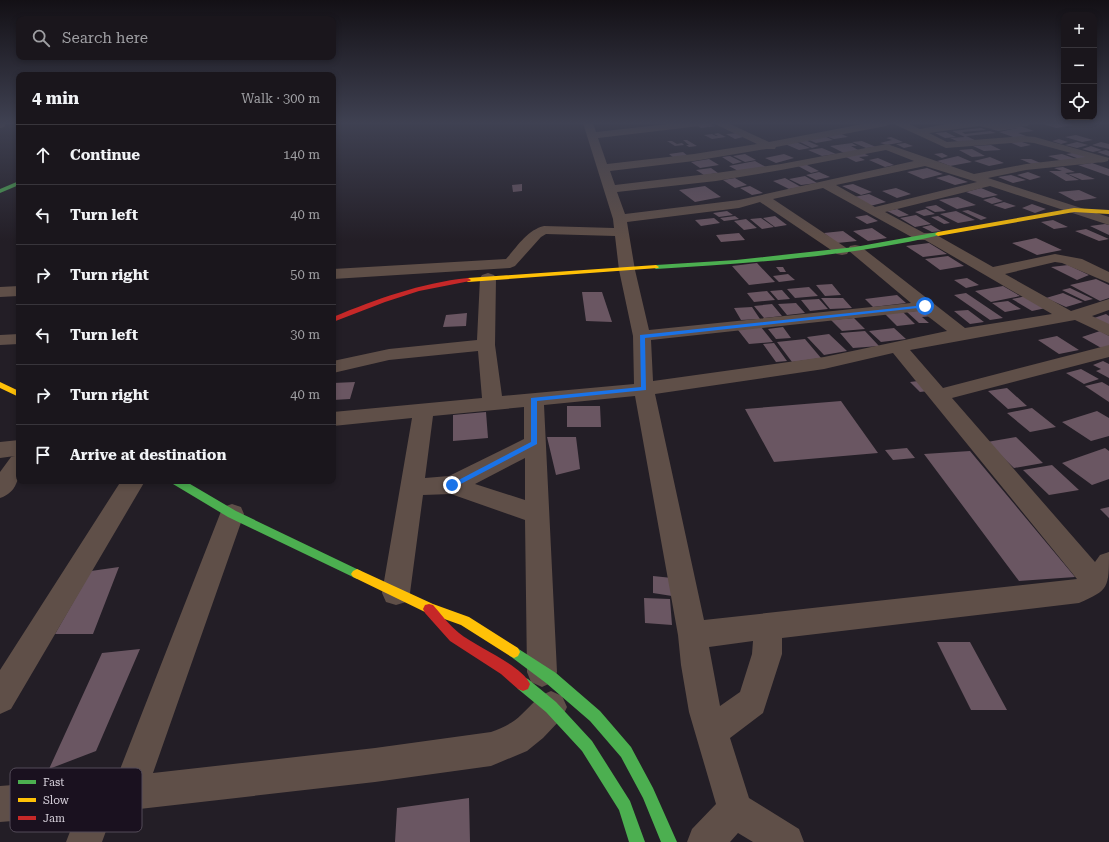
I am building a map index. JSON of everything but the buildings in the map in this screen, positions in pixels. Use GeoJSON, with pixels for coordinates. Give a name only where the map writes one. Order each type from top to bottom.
{"type":"FeatureCollection","features":[{"type":"Feature","properties":{"kind":"street"},"geometry":{"type":"LineString","coordinates":[[601,162],[621,226],[627,270],[642,336],[644,389],[693,635],[696,665],[711,732],[735,810],[786,842]]}},
{"type":"Feature","properties":{"kind":"street"},"geometry":{"type":"LineString","coordinates":[[603,168],[654,162]]}},
{"type":"Feature","properties":{"kind":"street"},"geometry":{"type":"LineString","coordinates":[[678,162],[703,179]]}},
{"type":"Feature","properties":{"kind":"street"},"geometry":{"type":"LineString","coordinates":[[610,189],[703,179],[802,162]]}},
{"type":"Feature","properties":{"kind":"street"},"geometry":{"type":"LineString","coordinates":[[813,162],[848,179]]}},
{"type":"Feature","properties":{"kind":"street"},"geometry":{"type":"LineString","coordinates":[[336,274],[510,263],[536,234],[544,230],[621,226],[758,200],[925,162]]}},
{"type":"Feature","properties":{"kind":"street"},"geometry":{"type":"LineString","coordinates":[[927,162],[1109,221]]}},
{"type":"Feature","properties":{"kind":"street"},"geometry":{"type":"LineString","coordinates":[[972,178],[1026,167],[1087,162]]}},
{"type":"Feature","properties":{"kind":"street"},"geometry":{"type":"LineString","coordinates":[[716,177],[729,185]]}},
{"type":"Feature","properties":{"kind":"street"},"geometry":{"type":"LineString","coordinates":[[873,211],[990,183]]}},
{"type":"Feature","properties":{"kind":"street"},"geometry":{"type":"LineString","coordinates":[[0,191],[16,184]]}},
{"type":"Feature","properties":{"kind":"street"},"geometry":{"type":"LineString","coordinates":[[824,184],[1072,315],[1109,331]]}},
{"type":"Feature","properties":{"kind":"street"},"geometry":{"type":"LineString","coordinates":[[741,193],[758,200],[848,250],[961,334]]}},
{"type":"Feature","properties":{"kind":"street"},"geometry":{"type":"LineString","coordinates":[[336,319],[360,308],[407,292],[452,281],[736,262],[848,250],[1074,210],[1109,212]]}},
{"type":"Feature","properties":{"kind":"street"},"geometry":{"type":"LineString","coordinates":[[991,272],[1055,258],[1064,258],[1076,261],[1105,273]]}},
{"type":"Feature","properties":{"kind":"street"},"geometry":{"type":"LineString","coordinates":[[488,278],[486,345],[494,404]]}},
{"type":"Feature","properties":{"kind":"street"},"geometry":{"type":"LineString","coordinates":[[0,292],[16,291]]}},
{"type":"Feature","properties":{"kind":"street"},"geometry":{"type":"LineString","coordinates":[[336,419],[644,389],[824,363],[961,334],[1072,315],[1109,304]]}},
{"type":"Feature","properties":{"kind":"street"},"geometry":{"type":"LineString","coordinates":[[642,336],[925,306]]}},
{"type":"Feature","properties":{"kind":"street"},"geometry":{"type":"LineString","coordinates":[[0,340],[16,339]]}},
{"type":"Feature","properties":{"kind":"street"},"geometry":{"type":"LineString","coordinates":[[336,365],[351,361],[413,351],[486,345]]}},
{"type":"Feature","properties":{"kind":"street"},"geometry":{"type":"LineString","coordinates":[[693,635],[1079,591],[1102,573],[938,395],[898,347]]}},
{"type":"Feature","properties":{"kind":"street"},"geometry":{"type":"LineString","coordinates":[[938,395],[1109,351]]}},
{"type":"Feature","properties":{"kind":"street"},"geometry":{"type":"LineString","coordinates":[[0,385],[16,393]]}},
{"type":"Feature","properties":{"kind":"street"},"geometry":{"type":"LineString","coordinates":[[534,400],[542,672]]}},
{"type":"Feature","properties":{"kind":"street"},"geometry":{"type":"LineString","coordinates":[[396,593],[424,410]]}},
{"type":"Feature","properties":{"kind":"street"},"geometry":{"type":"LineString","coordinates":[[452,485],[535,443]]}},
{"type":"Feature","properties":{"kind":"street"},"geometry":{"type":"LineString","coordinates":[[0,450],[16,448]]}},
{"type":"Feature","properties":{"kind":"street"},"geometry":{"type":"LineString","coordinates":[[0,489],[16,468]]}},
{"type":"Feature","properties":{"kind":"street"},"geometry":{"type":"LineString","coordinates":[[0,698],[131,484]]}},
{"type":"Feature","properties":{"kind":"street"},"geometry":{"type":"LineString","coordinates":[[182,484],[232,514],[428,608],[465,621],[513,651],[542,672],[595,716],[626,752],[648,793],[669,842]]}},
{"type":"Feature","properties":{"kind":"street"},"geometry":{"type":"LineString","coordinates":[[413,487],[452,485],[537,514]]}},
{"type":"Feature","properties":{"kind":"street"},"geometry":{"type":"LineString","coordinates":[[126,768],[232,514]]}},
{"type":"Feature","properties":{"kind":"street"},"geometry":{"type":"LineString","coordinates":[[428,608],[454,637],[506,670],[551,707],[588,746],[625,806],[637,842]]}},
{"type":"Feature","properties":{"kind":"street"},"geometry":{"type":"LineString","coordinates":[[711,732],[752,702],[767,654],[768,627]]}},
{"type":"Feature","properties":{"kind":"street"},"geometry":{"type":"LineString","coordinates":[[142,792],[375,765],[491,749],[515,739],[532,727],[551,707]]}},
{"type":"Feature","properties":{"kind":"street"},"geometry":{"type":"LineString","coordinates":[[0,804],[10,803]]}},
{"type":"Feature","properties":{"kind":"street"},"geometry":{"type":"LineString","coordinates":[[705,842],[735,810]]}},
{"type":"Feature","properties":{"kind":"street"},"geometry":{"type":"LineString","coordinates":[[84,842],[91,832]]}},
{"type":"Feature","properties":{"kind":"traffic: fast"},"geometry":{"type":"LineString","coordinates":[[0,191],[16,184]]}},
{"type":"Feature","properties":{"kind":"traffic: fast"},"geometry":{"type":"LineString","coordinates":[[656,267],[736,262],[855,249],[938,234]]}},
{"type":"Feature","properties":{"kind":"traffic: fast"},"geometry":{"type":"LineString","coordinates":[[182,484],[232,514],[357,574]]}},
{"type":"Feature","properties":{"kind":"traffic: fast"},"geometry":{"type":"LineString","coordinates":[[514,652],[551,678],[595,716],[626,752],[648,793],[669,842]]}},
{"type":"Feature","properties":{"kind":"traffic: fast"},"geometry":{"type":"LineString","coordinates":[[523,684],[551,707],[587,746],[625,806],[637,842]]}},
{"type":"Feature","properties":{"kind":"traffic: slow"},"geometry":{"type":"LineString","coordinates":[[938,234],[1074,210],[1109,212]]}},
{"type":"Feature","properties":{"kind":"traffic: slow"},"geometry":{"type":"LineString","coordinates":[[468,280],[656,267]]}},
{"type":"Feature","properties":{"kind":"traffic: slow"},"geometry":{"type":"LineString","coordinates":[[0,385],[16,393]]}},
{"type":"Feature","properties":{"kind":"traffic: slow"},"geometry":{"type":"LineString","coordinates":[[357,574],[429,608],[465,621],[514,652]]}},
{"type":"Feature","properties":{"kind":"traffic: jam"},"geometry":{"type":"LineString","coordinates":[[336,319],[382,300],[416,289],[468,280]]}},
{"type":"Feature","properties":{"kind":"traffic: jam"},"geometry":{"type":"LineString","coordinates":[[429,609],[454,637],[506,670],[523,684]]}},
{"type":"Feature","properties":{"kind":"route"},"geometry":{"type":"LineString","coordinates":[[452,485],[535,443],[534,400],[644,389],[642,336],[925,306]]}}]}
